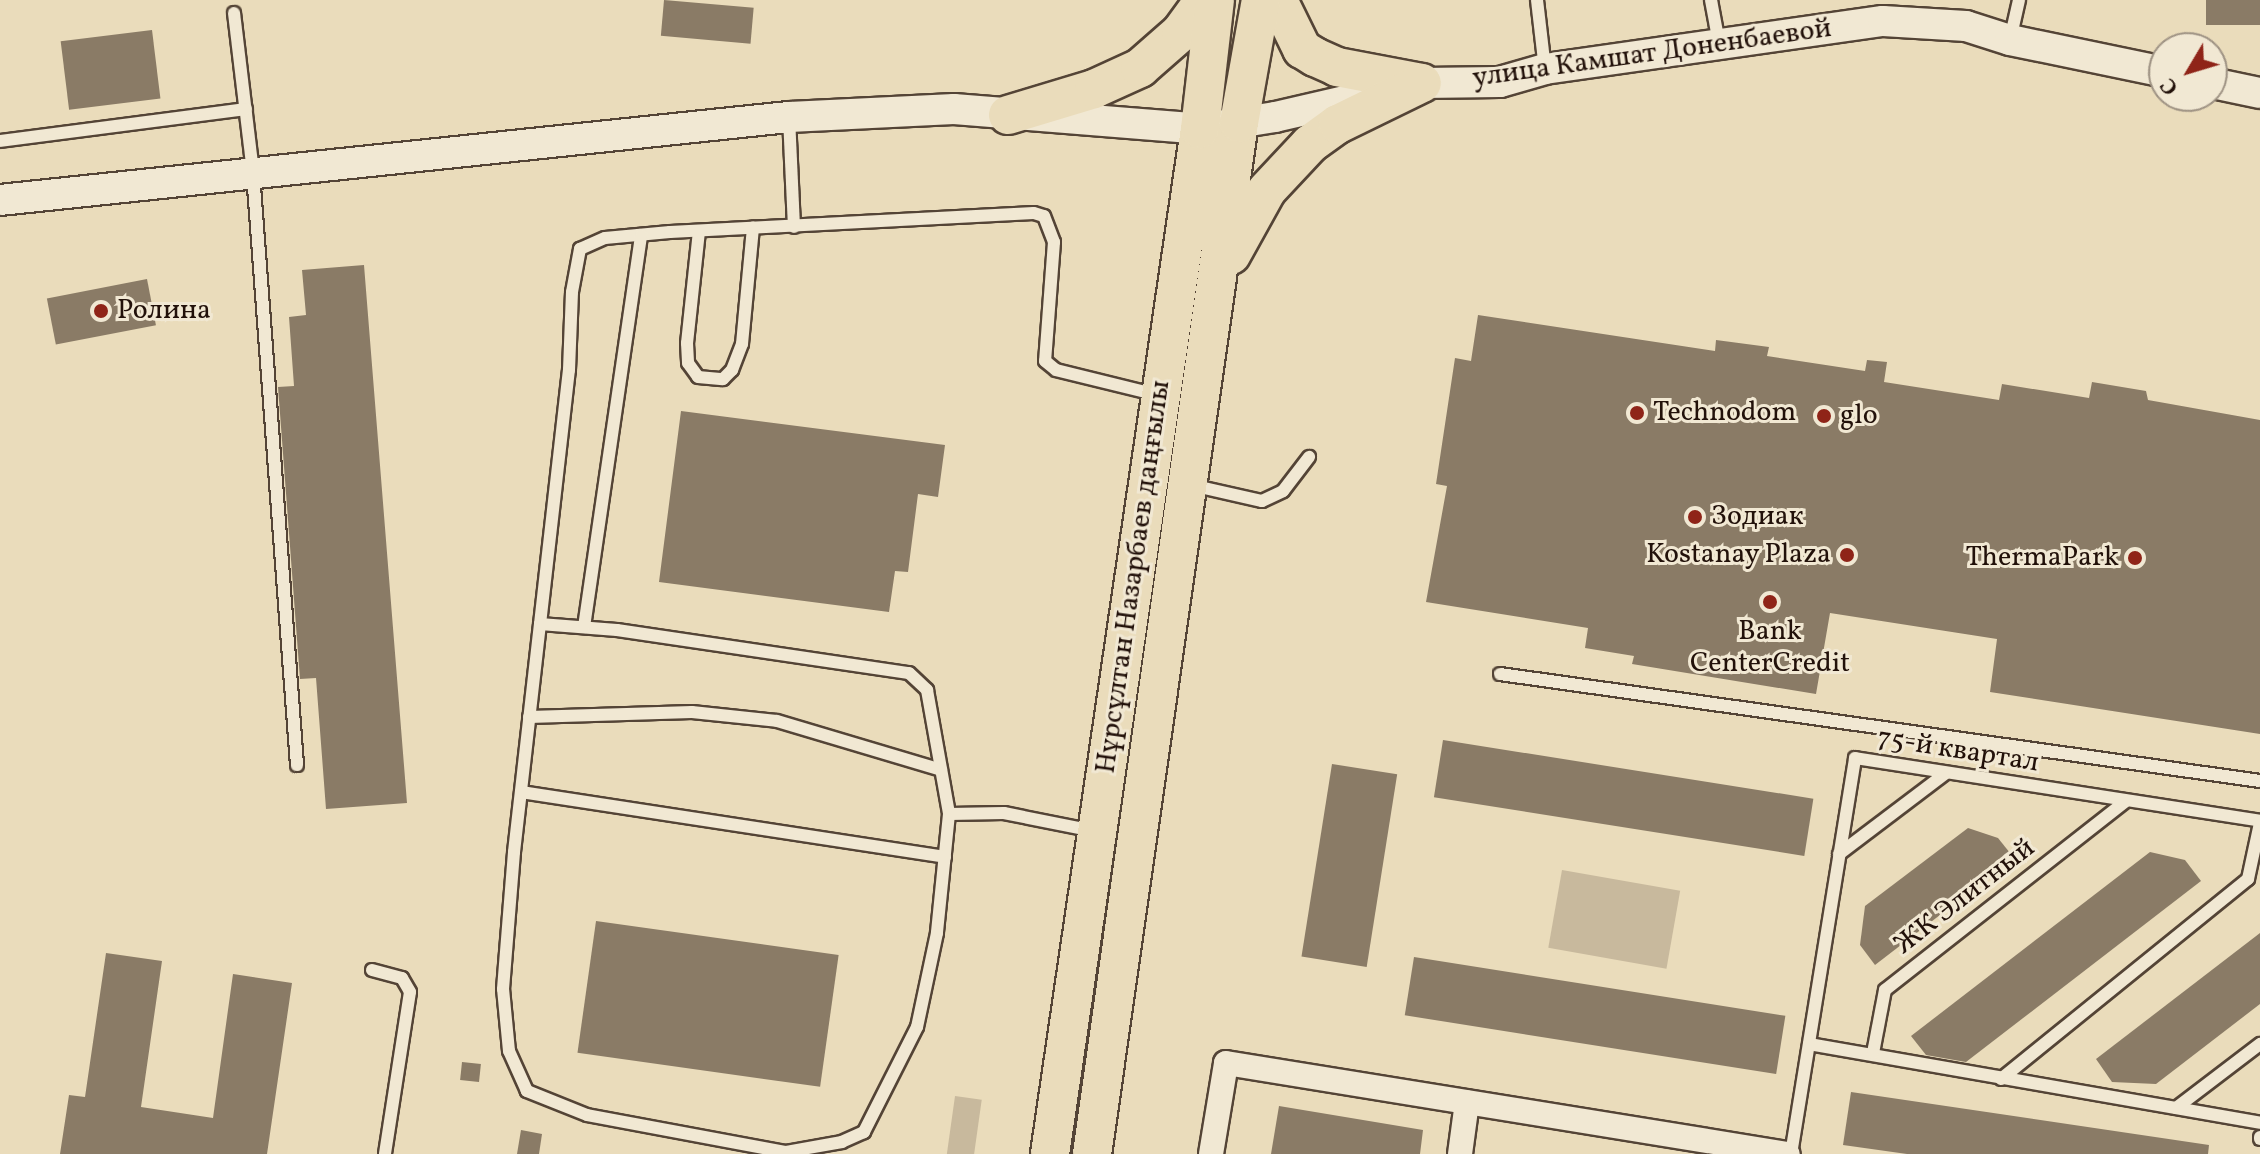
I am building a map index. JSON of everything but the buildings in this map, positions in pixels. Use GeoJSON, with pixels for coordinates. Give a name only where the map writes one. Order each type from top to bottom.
{"type":"FeatureCollection","features":[{"type":"Feature","properties":{"kind":"main road"},"geometry":{"type":"LineString","coordinates":[[1008,115],[1094,89],[1129,74],[1162,51],[1204,0]]}},
{"type":"Feature","properties":{"kind":"main road","name":"Нұрсұлтан Назарбаев даңғылы"},"geometry":{"type":"LineString","coordinates":[[1050,1154],[1200,129],[1215,0]]}},
{"type":"Feature","properties":{"kind":"main road","name":"Нұрсұлтан Назарбаев даңғылы"},"geometry":{"type":"LineString","coordinates":[[1092,1154],[1239,123],[1261,0]]}},
{"type":"Feature","properties":{"kind":"main road"},"geometry":{"type":"LineString","coordinates":[[1278,0],[1302,49],[1315,57],[1337,67],[1422,83]]}},
{"type":"Feature","properties":{"kind":"main road"},"geometry":{"type":"LineString","coordinates":[[1216,286],[1251,214],[1284,169],[1338,124],[1422,83]]}},
{"type":"Feature","properties":{"kind":"street","name":"улица Камшат Доненбаевой"},"geometry":{"type":"LineString","coordinates":[[0,200],[789,117],[954,109],[1200,129],[1422,83],[1500,82],[1545,69],[1883,21],[1966,26],[2010,40],[2148,69]]}},
{"type":"Feature","properties":{"kind":"street"},"geometry":{"type":"LineString","coordinates":[[2228,86],[2260,93]]}},
{"type":"Feature","properties":{"kind":"street"},"geometry":{"type":"LineString","coordinates":[[1211,1154],[1226,1063],[1790,1154]]}},
{"type":"Feature","properties":{"kind":"street"},"geometry":{"type":"LineString","coordinates":[[1460,1154],[1467,1102]]}},
{"type":"Feature","properties":{"kind":"lane"},"geometry":{"type":"LineString","coordinates":[[1537,0],[1545,69]]}},
{"type":"Feature","properties":{"kind":"lane"},"geometry":{"type":"LineString","coordinates":[[1711,0],[1719,43]]}},
{"type":"Feature","properties":{"kind":"lane"},"geometry":{"type":"LineString","coordinates":[[2010,40],[2019,0]]}},
{"type":"Feature","properties":{"kind":"lane"},"geometry":{"type":"LineString","coordinates":[[234,13],[253,173],[297,765]]}},
{"type":"Feature","properties":{"kind":"lane"},"geometry":{"type":"LineString","coordinates":[[0,141],[246,109]]}},
{"type":"Feature","properties":{"kind":"lane"},"geometry":{"type":"LineString","coordinates":[[789,117],[794,227]]}},
{"type":"Feature","properties":{"kind":"lane"},"geometry":{"type":"LineString","coordinates":[[540,624],[584,627],[909,673],[927,690],[949,814],[937,933],[917,1027],[864,1132],[842,1142],[785,1152],[587,1115],[527,1091],[509,1051],[503,989],[521,792],[529,717],[569,370],[572,292],[580,249],[605,238],[641,235],[970,215],[1044,216],[1054,242],[1045,361],[1056,370],[1161,396]]}},
{"type":"Feature","properties":{"kind":"lane"},"geometry":{"type":"LineString","coordinates":[[699,231],[687,343],[688,363],[698,377],[723,379],[732,370],[742,344],[753,228]]}},
{"type":"Feature","properties":{"kind":"lane"},"geometry":{"type":"LineString","coordinates":[[584,627],[641,235]]}},
{"type":"Feature","properties":{"kind":"lane"},"geometry":{"type":"LineString","coordinates":[[1188,485],[1262,501],[1283,491],[1309,457]]}},
{"type":"Feature","properties":{"kind":"lane"},"geometry":{"type":"LineString","coordinates":[[1500,674],[2260,781]]}},
{"type":"Feature","properties":{"kind":"lane"},"geometry":{"type":"LineString","coordinates":[[529,717],[692,712],[777,721],[941,770]]}},
{"type":"Feature","properties":{"kind":"lane","name":"75-й квартал"},"geometry":{"type":"LineString","coordinates":[[1790,1154],[1855,758],[2260,822]]}},
{"type":"Feature","properties":{"kind":"lane"},"geometry":{"type":"LineString","coordinates":[[1839,854],[1946,773]]}},
{"type":"Feature","properties":{"kind":"lane"},"geometry":{"type":"LineString","coordinates":[[521,792],[945,857]]}},
{"type":"Feature","properties":{"kind":"lane","name":"ЖК Элитный"},"geometry":{"type":"LineString","coordinates":[[1873,1053],[1885,990],[2125,802]]}},
{"type":"Feature","properties":{"kind":"lane"},"geometry":{"type":"LineString","coordinates":[[949,814],[1004,813],[1097,831]]}},
{"type":"Feature","properties":{"kind":"lane"},"geometry":{"type":"LineString","coordinates":[[2001,1079],[2248,879],[2260,822]]}},
{"type":"Feature","properties":{"kind":"lane"},"geometry":{"type":"LineString","coordinates":[[372,970],[402,978],[410,992],[385,1154]]}},
{"type":"Feature","properties":{"kind":"lane"},"geometry":{"type":"LineString","coordinates":[[1809,1044],[2260,1123]]}},
{"type":"Feature","properties":{"kind":"lane"},"geometry":{"type":"LineString","coordinates":[[2176,1108],[2260,1044]]}},
{"type":"Feature","properties":{"kind":"shaded area"},"geometry":{"type":"Polygon","coordinates":[[[1562,870],[1680,891],[1666,969],[1548,948],[1562,870]]]}},
{"type":"Feature","properties":{"kind":"shaded area"},"geometry":{"type":"Polygon","coordinates":[[[955,1096],[982,1100],[974,1154],[947,1154],[955,1096]]]}},
{"type":"Feature","properties":{"kind":"place","name":"Ролина"},"geometry":{"type":"Point","coordinates":[101,311]}},
{"type":"Feature","properties":{"kind":"place","name":"Technodom"},"geometry":{"type":"Point","coordinates":[1637,413]}},
{"type":"Feature","properties":{"kind":"place","name":"glo"},"geometry":{"type":"Point","coordinates":[1824,416]}},
{"type":"Feature","properties":{"kind":"place","name":"Зодиак"},"geometry":{"type":"Point","coordinates":[1695,517]}},
{"type":"Feature","properties":{"kind":"place","name":"Kostanay Plaza"},"geometry":{"type":"Point","coordinates":[1847,555]}},
{"type":"Feature","properties":{"kind":"place","name":"ThermaPark"},"geometry":{"type":"Point","coordinates":[2135,558]}},
{"type":"Feature","properties":{"kind":"place","name":"Bank CenterCredit"},"geometry":{"type":"Point","coordinates":[1770,602]}}]}
